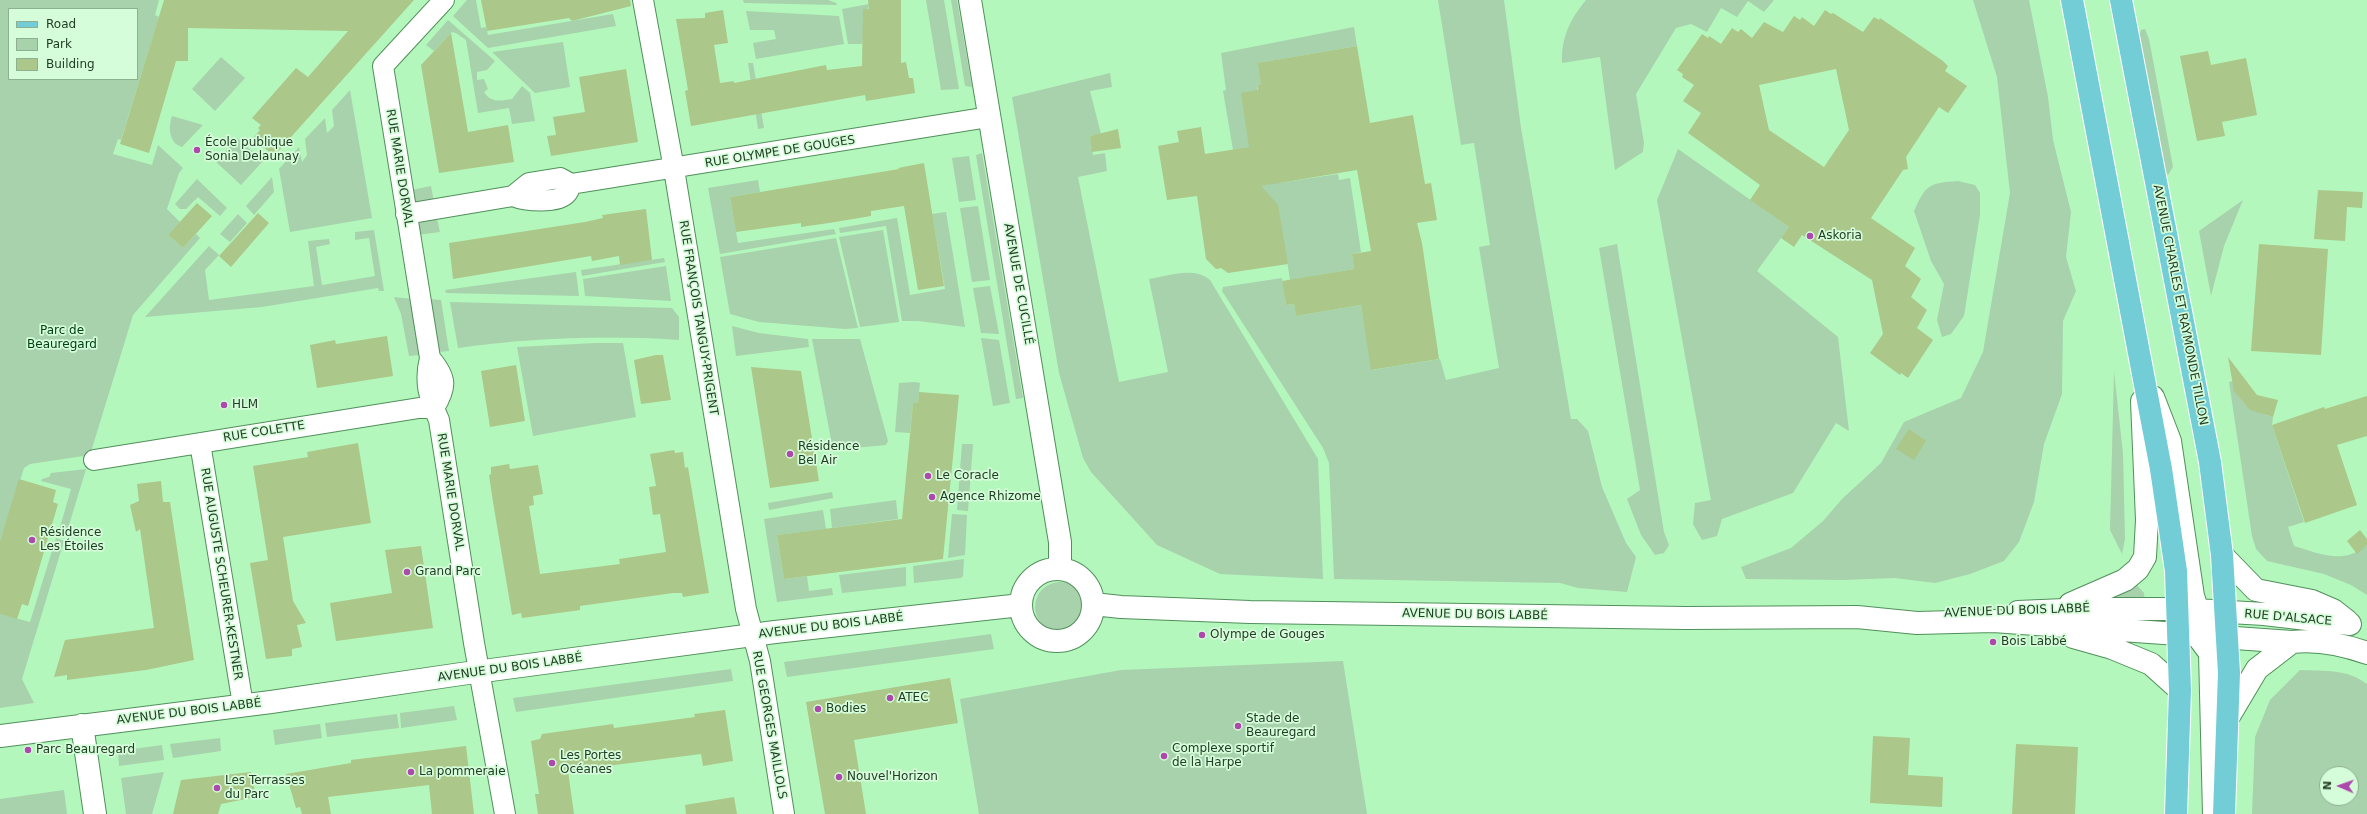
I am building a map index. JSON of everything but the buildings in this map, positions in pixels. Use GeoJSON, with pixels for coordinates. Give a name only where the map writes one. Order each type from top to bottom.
{"type":"FeatureCollection","features":[{"type":"Feature","properties":{"kind":"main road"},"geometry":{"type":"LineString","coordinates":[[2072,0],[2161,469],[2176,571],[2188,610],[2188,634],[2180,690],[2176,814]]}},
{"type":"Feature","properties":{"kind":"main road","name":"AVENUE CHARLES ET RAYMONDE TILLON"},"geometry":{"type":"LineString","coordinates":[[2121,0],[2208,454],[2222,555],[2227,636],[2228,716],[2224,814]]}},
{"type":"Feature","properties":{"kind":"street","name":"RUE MARIE DORVAL"},"geometry":{"type":"LineString","coordinates":[[444,0],[383,66],[430,358],[426,374],[428,393],[439,420],[505,814]]}},
{"type":"Feature","properties":{"kind":"street","name":"RUE FRANÇOIS TANGUY-PRIGENT"},"geometry":{"type":"LineString","coordinates":[[643,0],[674,169],[746,609],[753,635]]}},
{"type":"Feature","properties":{"kind":"street","name":"AVENUE DE CUCILLÉ"},"geometry":{"type":"LineString","coordinates":[[970,0],[1059,534],[1060,569]]}},
{"type":"Feature","properties":{"kind":"street","name":"RUE OLYMPE DE GOUGES"},"geometry":{"type":"LineString","coordinates":[[406,214],[513,196],[533,202],[560,197],[567,193],[572,184],[674,169],[989,117]]}},
{"type":"Feature","properties":{"kind":"street"},"geometry":{"type":"LineString","coordinates":[[2046,618],[2125,580],[2138,569],[2145,557],[2147,520],[2141,364]]}},
{"type":"Feature","properties":{"kind":"street","name":"RUE COLETTE"},"geometry":{"type":"LineString","coordinates":[[94,460],[419,408],[434,408]]}},
{"type":"Feature","properties":{"kind":"street","name":"RUE AUGUSTE SCHEURER-KESTNER"},"geometry":{"type":"LineString","coordinates":[[200,443],[243,705]]}},
{"type":"Feature","properties":{"kind":"street","name":"RUE D'ALSACE"},"geometry":{"type":"LineString","coordinates":[[2222,555],[2256,590],[2312,601],[2333,610],[2350,624],[2367,643]]}},
{"type":"Feature","properties":{"kind":"street"},"geometry":{"type":"LineString","coordinates":[[1060,569],[1075,574],[1086,584],[1093,604],[1092,615],[1087,626],[1079,634],[1069,639],[1058,641],[1047,640],[1036,635],[1028,627],[1023,617],[1021,605],[1024,592],[1031,580],[1040,574],[1060,569]]}},
{"type":"Feature","properties":{"kind":"street","name":"AVENUE DU BOIS LABBÉ"},"geometry":{"type":"LineString","coordinates":[[1093,604],[1121,607],[1250,612],[1686,618],[1857,617],[1917,623],[2046,618],[2188,634]]}},
{"type":"Feature","properties":{"kind":"street","name":"AVENUE DU BOIS LABBÉ"},"geometry":{"type":"LineString","coordinates":[[0,736],[243,705],[480,671],[753,635],[1021,605]]}},
{"type":"Feature","properties":{"kind":"street","name":"AVENUE DU BOIS LABBÉ"},"geometry":{"type":"LineString","coordinates":[[2046,618],[2088,608],[2188,610]]}},
{"type":"Feature","properties":{"kind":"street"},"geometry":{"type":"LineString","coordinates":[[2188,610],[2226,612]]}},
{"type":"Feature","properties":{"kind":"street"},"geometry":{"type":"LineString","coordinates":[[2188,610],[2227,636]]}},
{"type":"Feature","properties":{"kind":"street","name":"RUE D'ALSACE"},"geometry":{"type":"LineString","coordinates":[[2226,612],[2350,624]]}},
{"type":"Feature","properties":{"kind":"street","name":"AVENUE DU BOIS LABBÉ"},"geometry":{"type":"LineString","coordinates":[[2046,618],[2073,638],[2112,648],[2151,664],[2180,690]]}},
{"type":"Feature","properties":{"kind":"street"},"geometry":{"type":"LineString","coordinates":[[2188,634],[2227,636]]}},
{"type":"Feature","properties":{"kind":"street"},"geometry":{"type":"LineString","coordinates":[[2188,634],[2210,653],[2214,814]]}},
{"type":"Feature","properties":{"kind":"street","name":"RUE GEORGES MAILLOLS"},"geometry":{"type":"LineString","coordinates":[[753,635],[760,661],[784,814]]}},
{"type":"Feature","properties":{"kind":"street","name":"RUE D'ALSACE"},"geometry":{"type":"LineString","coordinates":[[2227,636],[2292,642],[2306,640],[2341,643],[2367,653]]}},
{"type":"Feature","properties":{"kind":"street","name":"RUE D'ALSACE"},"geometry":{"type":"LineString","coordinates":[[2228,716],[2257,669],[2292,642]]}},
{"type":"Feature","properties":{"kind":"street"},"geometry":{"type":"LineString","coordinates":[[82,725],[95,814]]}},
{"type":"Feature","properties":{"kind":"green space","name":"Parc de Beauregard"},"geometry":{"type":"Polygon","coordinates":[[[0,0],[159,0],[155,15],[159,17],[121,140],[118,139],[113,154],[152,165],[158,145],[183,168],[179,173],[167,209],[180,222],[168,235],[183,248],[196,234],[200,238],[133,315],[90,455],[30,464],[24,468],[0,541],[0,0]]]}},
{"type":"Feature","properties":{"kind":"green space"},"geometry":{"type":"Polygon","coordinates":[[[467,0],[476,0],[481,28],[486,27],[488,35],[613,14],[616,26],[488,48],[453,16],[467,0]]]}},
{"type":"Feature","properties":{"kind":"green space"},"geometry":{"type":"Polygon","coordinates":[[[743,0],[828,0],[836,3],[837,5],[744,3],[743,0]]]}},
{"type":"Feature","properties":{"kind":"green space"},"geometry":{"type":"Polygon","coordinates":[[[926,0],[944,0],[959,89],[941,90],[926,0]]]}},
{"type":"Feature","properties":{"kind":"green space"},"geometry":{"type":"Polygon","coordinates":[[[951,0],[957,0],[972,87],[965,86],[951,0]]]}},
{"type":"Feature","properties":{"kind":"green space"},"geometry":{"type":"Polygon","coordinates":[[[1438,0],[1504,0],[1521,128],[1571,419],[1577,419],[1588,431],[1602,487],[1626,543],[1636,557],[1627,592],[1578,588],[1560,583],[1334,579],[1329,463],[1323,448],[1222,291],[1223,287],[1282,278],[1286,305],[1294,304],[1296,316],[1361,305],[1372,370],[1440,359],[1446,380],[1499,368],[1479,247],[1490,245],[1474,143],[1461,145],[1438,0]]]}},
{"type":"Feature","properties":{"kind":"green space"},"geometry":{"type":"Polygon","coordinates":[[[1586,0],[1774,0],[1764,12],[1748,1],[1737,17],[1721,8],[1707,32],[1691,24],[1676,28],[1636,94],[1644,143],[1643,152],[1615,170],[1600,57],[1562,63],[1563,45],[1568,29],[1575,14],[1586,0]]]}},
{"type":"Feature","properties":{"kind":"green space"},"geometry":{"type":"Polygon","coordinates":[[[1973,0],[2029,0],[2048,97],[2053,140],[2071,212],[2066,257],[2076,291],[2063,321],[2062,394],[2044,444],[2034,502],[2019,542],[2004,561],[1970,574],[1935,583],[1895,578],[1843,580],[1746,579],[1741,567],[1791,548],[1823,521],[1842,499],[1881,463],[1904,422],[1961,398],[1983,352],[2010,193],[1997,77],[1973,0]]]}},
{"type":"Feature","properties":{"kind":"green space"},"geometry":{"type":"Polygon","coordinates":[[[869,4],[862,44],[848,44],[842,9],[869,4]]]}},
{"type":"Feature","properties":{"kind":"green space"},"geometry":{"type":"Polygon","coordinates":[[[746,11],[839,16],[844,44],[756,59],[753,43],[776,39],[774,30],[750,30],[746,11]]]}},
{"type":"Feature","properties":{"kind":"green space"},"geometry":{"type":"Polygon","coordinates":[[[448,20],[495,61],[487,70],[477,72],[477,80],[484,79],[488,89],[484,92],[487,96],[493,100],[512,99],[522,86],[530,93],[535,121],[512,124],[509,108],[478,113],[466,40],[452,32],[434,51],[426,45],[448,20]]]}},
{"type":"Feature","properties":{"kind":"green space"},"geometry":{"type":"Polygon","coordinates":[[[1354,27],[1357,46],[1259,63],[1262,85],[1258,85],[1249,147],[1233,150],[1223,91],[1226,90],[1221,53],[1354,27]]]}},
{"type":"Feature","properties":{"kind":"green space"},"geometry":{"type":"Polygon","coordinates":[[[2145,29],[2149,39],[2173,167],[2168,175],[2166,173],[2139,35],[2141,30],[2145,29]]]}},
{"type":"Feature","properties":{"kind":"green space"},"geometry":{"type":"Polygon","coordinates":[[[563,42],[570,87],[535,93],[492,52],[563,42]]]}},
{"type":"Feature","properties":{"kind":"green space"},"geometry":{"type":"Polygon","coordinates":[[[221,57],[245,78],[215,111],[192,89],[221,57]]]}},
{"type":"Feature","properties":{"kind":"green space"},"geometry":{"type":"Polygon","coordinates":[[[748,63],[753,63],[764,128],[758,129],[748,63]]]}},
{"type":"Feature","properties":{"kind":"green space"},"geometry":{"type":"Polygon","coordinates":[[[1110,73],[1112,87],[1090,91],[1101,134],[1090,136],[1093,155],[1105,153],[1107,171],[1078,177],[1119,382],[1168,372],[1149,279],[1172,274],[1189,273],[1204,276],[1210,280],[1318,459],[1323,579],[1220,574],[1157,545],[1091,472],[1083,458],[1059,373],[1012,97],[1110,73]]]}},
{"type":"Feature","properties":{"kind":"green space"},"geometry":{"type":"Polygon","coordinates":[[[350,90],[372,218],[290,232],[279,169],[299,147],[302,162],[307,155],[305,139],[325,118],[327,133],[334,126],[332,110],[350,90]]]}},
{"type":"Feature","properties":{"kind":"green space"},"geometry":{"type":"Polygon","coordinates":[[[172,116],[203,125],[182,147],[172,139],[170,125],[172,116]]]}},
{"type":"Feature","properties":{"kind":"green space"},"geometry":{"type":"Polygon","coordinates":[[[237,138],[263,161],[241,185],[216,162],[237,138]]]}},
{"type":"Feature","properties":{"kind":"green space"},"geometry":{"type":"Polygon","coordinates":[[[1678,149],[1789,227],[1757,271],[1838,337],[1849,431],[1836,423],[1793,493],[1722,519],[1717,536],[1702,540],[1693,524],[1695,503],[1711,500],[1657,200],[1678,149]]]}},
{"type":"Feature","properties":{"kind":"green space"},"geometry":{"type":"Polygon","coordinates":[[[982,153],[1023,398],[1016,399],[976,155],[982,153]]]}},
{"type":"Feature","properties":{"kind":"green space"},"geometry":{"type":"Polygon","coordinates":[[[969,156],[976,200],[959,202],[952,158],[969,156]]]}},
{"type":"Feature","properties":{"kind":"green space"},"geometry":{"type":"Polygon","coordinates":[[[1275,164],[1278,183],[1338,174],[1339,180],[1350,178],[1361,252],[1352,254],[1354,269],[1290,280],[1285,248],[1258,190],[1275,164]]]}},
{"type":"Feature","properties":{"kind":"green space"},"geometry":{"type":"Polygon","coordinates":[[[272,177],[274,192],[254,215],[246,206],[272,177]]]}},
{"type":"Feature","properties":{"kind":"green space"},"geometry":{"type":"Polygon","coordinates":[[[197,179],[227,208],[220,216],[198,197],[186,209],[180,209],[175,204],[197,179]]]}},
{"type":"Feature","properties":{"kind":"green space"},"geometry":{"type":"Polygon","coordinates":[[[758,180],[760,192],[730,197],[738,243],[834,229],[836,234],[720,254],[708,188],[758,180]]]}},
{"type":"Feature","properties":{"kind":"green space"},"geometry":{"type":"Polygon","coordinates":[[[1958,181],[1975,185],[1980,193],[1980,215],[1964,316],[1951,334],[1942,337],[1937,320],[1944,284],[1931,261],[1914,211],[1925,191],[1929,187],[1940,183],[1958,181]]]}},
{"type":"Feature","properties":{"kind":"green space"},"geometry":{"type":"Polygon","coordinates":[[[431,186],[434,202],[417,205],[407,191],[431,186]]]}},
{"type":"Feature","properties":{"kind":"green space"},"geometry":{"type":"Polygon","coordinates":[[[2243,200],[2224,246],[2211,296],[2199,231],[2243,200]]]}},
{"type":"Feature","properties":{"kind":"green space"},"geometry":{"type":"Polygon","coordinates":[[[978,206],[990,280],[972,282],[960,208],[978,206]]]}},
{"type":"Feature","properties":{"kind":"green space"},"geometry":{"type":"Polygon","coordinates":[[[946,212],[965,327],[918,321],[902,321],[886,226],[840,233],[839,228],[897,218],[910,295],[945,289],[932,214],[946,212]]]}},
{"type":"Feature","properties":{"kind":"green space"},"geometry":{"type":"Polygon","coordinates":[[[238,214],[247,223],[230,242],[220,234],[238,214]]]}},
{"type":"Feature","properties":{"kind":"green space"},"geometry":{"type":"Polygon","coordinates":[[[436,214],[440,232],[417,235],[416,227],[425,216],[436,214]]]}},
{"type":"Feature","properties":{"kind":"green space"},"geometry":{"type":"Polygon","coordinates":[[[374,230],[384,291],[379,291],[378,288],[262,307],[145,317],[209,246],[219,255],[205,270],[209,300],[314,286],[308,241],[329,239],[330,244],[316,247],[322,285],[375,276],[369,238],[355,240],[355,232],[374,230]]]}},
{"type":"Feature","properties":{"kind":"green space"},"geometry":{"type":"Polygon","coordinates":[[[883,230],[899,322],[860,327],[839,237],[883,230]]]}},
{"type":"Feature","properties":{"kind":"green space"},"geometry":{"type":"Polygon","coordinates":[[[836,238],[858,328],[845,329],[759,322],[730,314],[720,257],[836,238]]]}},
{"type":"Feature","properties":{"kind":"green space"},"geometry":{"type":"Polygon","coordinates":[[[1617,244],[1664,532],[1669,545],[1664,553],[1655,555],[1641,535],[1627,499],[1640,490],[1599,248],[1617,244]]]}},
{"type":"Feature","properties":{"kind":"green space"},"geometry":{"type":"Polygon","coordinates":[[[664,258],[665,262],[582,276],[581,270],[664,258]]]}},
{"type":"Feature","properties":{"kind":"green space"},"geometry":{"type":"Polygon","coordinates":[[[666,266],[671,301],[585,296],[583,279],[666,266]]]}},
{"type":"Feature","properties":{"kind":"green space"},"geometry":{"type":"Polygon","coordinates":[[[576,272],[579,296],[446,293],[445,290],[576,272]]]}},
{"type":"Feature","properties":{"kind":"green space"},"geometry":{"type":"Polygon","coordinates":[[[990,286],[999,334],[981,333],[973,288],[990,286]]]}},
{"type":"Feature","properties":{"kind":"green space"},"geometry":{"type":"Polygon","coordinates":[[[394,297],[412,299],[420,355],[409,356],[401,314],[394,297]]]}},
{"type":"Feature","properties":{"kind":"green space"},"geometry":{"type":"Polygon","coordinates":[[[428,299],[441,300],[449,351],[437,352],[428,299]]]}},
{"type":"Feature","properties":{"kind":"green space"},"geometry":{"type":"Polygon","coordinates":[[[450,302],[672,308],[679,317],[679,340],[651,338],[568,338],[458,348],[450,302]]]}},
{"type":"Feature","properties":{"kind":"green space"},"geometry":{"type":"Polygon","coordinates":[[[732,326],[759,333],[808,339],[809,347],[736,356],[732,326]]]}},
{"type":"Feature","properties":{"kind":"green space"},"geometry":{"type":"Polygon","coordinates":[[[981,338],[999,340],[1010,403],[993,406],[981,338]]]}},
{"type":"Feature","properties":{"kind":"green space"},"geometry":{"type":"Polygon","coordinates":[[[812,339],[860,339],[888,441],[886,445],[833,450],[812,339]]]}},
{"type":"Feature","properties":{"kind":"green space"},"geometry":{"type":"Polygon","coordinates":[[[623,343],[636,417],[533,436],[517,347],[623,343]]]}},
{"type":"Feature","properties":{"kind":"green space"},"geometry":{"type":"Polygon","coordinates":[[[2114,371],[2123,454],[2125,539],[2122,554],[2110,530],[2114,371]]]}},
{"type":"Feature","properties":{"kind":"green space"},"geometry":{"type":"Polygon","coordinates":[[[2233,381],[2235,389],[2242,401],[2253,409],[2273,417],[2272,425],[2304,522],[2288,527],[2294,546],[2332,556],[2340,556],[2349,555],[2367,545],[2367,595],[2351,585],[2324,574],[2267,561],[2256,549],[2252,536],[2229,382],[2233,381]]]}},
{"type":"Feature","properties":{"kind":"green space"},"geometry":{"type":"Polygon","coordinates":[[[899,383],[920,383],[918,403],[913,403],[910,433],[895,432],[899,383]]]}},
{"type":"Feature","properties":{"kind":"green space"},"geometry":{"type":"Polygon","coordinates":[[[962,444],[973,444],[968,511],[957,510],[962,444]]]}},
{"type":"Feature","properties":{"kind":"green space"},"geometry":{"type":"Polygon","coordinates":[[[86,469],[66,535],[58,534],[71,489],[41,481],[42,479],[49,477],[51,473],[86,469]]]}},
{"type":"Feature","properties":{"kind":"green space"},"geometry":{"type":"Polygon","coordinates":[[[832,492],[833,498],[769,510],[768,503],[832,492]]]}},
{"type":"Feature","properties":{"kind":"green space"},"geometry":{"type":"Polygon","coordinates":[[[896,500],[898,519],[832,528],[830,509],[896,500]]]}},
{"type":"Feature","properties":{"kind":"green space"},"geometry":{"type":"Polygon","coordinates":[[[823,510],[826,529],[777,535],[784,579],[807,576],[809,591],[832,588],[833,595],[777,602],[764,519],[823,510]]]}},
{"type":"Feature","properties":{"kind":"green space"},"geometry":{"type":"Polygon","coordinates":[[[952,514],[967,515],[965,555],[948,558],[952,514]]]}},
{"type":"Feature","properties":{"kind":"green space"},"geometry":{"type":"Polygon","coordinates":[[[56,538],[64,541],[22,679],[34,703],[0,708],[0,614],[30,622],[56,538]]]}},
{"type":"Feature","properties":{"kind":"green space"},"geometry":{"type":"Polygon","coordinates":[[[964,559],[963,576],[961,578],[914,583],[913,566],[964,559]]]}},
{"type":"Feature","properties":{"kind":"green space"},"geometry":{"type":"Polygon","coordinates":[[[906,567],[906,586],[842,593],[839,575],[906,567]]]}},
{"type":"Feature","properties":{"kind":"green space"},"geometry":{"type":"Polygon","coordinates":[[[1060,582],[1069,584],[1080,593],[1085,607],[1083,616],[1074,627],[1060,632],[1051,630],[1040,621],[1035,607],[1037,598],[1046,587],[1060,582]]]}},
{"type":"Feature","properties":{"kind":"green space"},"geometry":{"type":"Polygon","coordinates":[[[2135,583],[2144,593],[2145,603],[2118,600],[2118,595],[2135,583]]]}},
{"type":"Feature","properties":{"kind":"green space"},"geometry":{"type":"Polygon","coordinates":[[[991,634],[994,649],[787,677],[784,662],[991,634]]]}},
{"type":"Feature","properties":{"kind":"green space","name":"Complexe sportif de la Harpe"},"geometry":{"type":"Polygon","coordinates":[[[1343,661],[1367,814],[979,814],[960,699],[1121,670],[1343,661]]]}},
{"type":"Feature","properties":{"kind":"green space"},"geometry":{"type":"Polygon","coordinates":[[[731,669],[733,681],[516,712],[513,698],[731,669]]]}},
{"type":"Feature","properties":{"kind":"green space"},"geometry":{"type":"Polygon","coordinates":[[[2300,670],[2344,673],[2360,679],[2367,684],[2367,814],[2252,814],[2255,737],[2270,700],[2300,670]]]}},
{"type":"Feature","properties":{"kind":"green space"},"geometry":{"type":"Polygon","coordinates":[[[454,706],[457,720],[401,728],[400,713],[454,706]]]}},
{"type":"Feature","properties":{"kind":"green space"},"geometry":{"type":"Polygon","coordinates":[[[397,714],[399,728],[327,737],[325,723],[397,714]]]}},
{"type":"Feature","properties":{"kind":"green space"},"geometry":{"type":"Polygon","coordinates":[[[320,724],[322,738],[275,745],[273,730],[320,724]]]}},
{"type":"Feature","properties":{"kind":"green space"},"geometry":{"type":"Polygon","coordinates":[[[220,738],[221,751],[173,758],[170,744],[220,738]]]}},
{"type":"Feature","properties":{"kind":"green space"},"geometry":{"type":"Polygon","coordinates":[[[162,745],[164,760],[119,766],[118,751],[162,745]]]}},
{"type":"Feature","properties":{"kind":"green space"},"geometry":{"type":"Polygon","coordinates":[[[164,772],[152,814],[126,814],[121,778],[164,772]]]}},
{"type":"Feature","properties":{"kind":"green space"},"geometry":{"type":"Polygon","coordinates":[[[64,790],[67,814],[0,814],[0,799],[64,790]]]}},
{"type":"Feature","properties":{"kind":"place","name":"École publique Sonia Delaunay"},"geometry":{"type":"Point","coordinates":[197,150]}},
{"type":"Feature","properties":{"kind":"place","name":"Askoria"},"geometry":{"type":"Point","coordinates":[1810,236]}},
{"type":"Feature","properties":{"kind":"place","name":"HLM"},"geometry":{"type":"Point","coordinates":[224,405]}},
{"type":"Feature","properties":{"kind":"place","name":"Résidence Bel Air"},"geometry":{"type":"Point","coordinates":[790,454]}},
{"type":"Feature","properties":{"kind":"place","name":"Le Coracle"},"geometry":{"type":"Point","coordinates":[928,476]}},
{"type":"Feature","properties":{"kind":"place","name":"Agence Rhizome"},"geometry":{"type":"Point","coordinates":[932,497]}},
{"type":"Feature","properties":{"kind":"place","name":"Résidence Les Étoiles"},"geometry":{"type":"Point","coordinates":[32,540]}},
{"type":"Feature","properties":{"kind":"place","name":"Grand Parc"},"geometry":{"type":"Point","coordinates":[407,572]}},
{"type":"Feature","properties":{"kind":"place","name":"Olympe de Gouges"},"geometry":{"type":"Point","coordinates":[1202,635]}},
{"type":"Feature","properties":{"kind":"place","name":"Bois Labbé"},"geometry":{"type":"Point","coordinates":[1993,642]}},
{"type":"Feature","properties":{"kind":"place","name":"ATEC"},"geometry":{"type":"Point","coordinates":[890,698]}},
{"type":"Feature","properties":{"kind":"place","name":"Bodies"},"geometry":{"type":"Point","coordinates":[818,709]}},
{"type":"Feature","properties":{"kind":"place","name":"Stade de Beauregard"},"geometry":{"type":"Point","coordinates":[1238,726]}},
{"type":"Feature","properties":{"kind":"place","name":"Parc Beauregard"},"geometry":{"type":"Point","coordinates":[28,750]}},
{"type":"Feature","properties":{"kind":"place","name":"Complexe sportif de la Harpe"},"geometry":{"type":"Point","coordinates":[1164,756]}},
{"type":"Feature","properties":{"kind":"place","name":"Les Portes Océanes"},"geometry":{"type":"Point","coordinates":[552,763]}},
{"type":"Feature","properties":{"kind":"place","name":"La pommeraie"},"geometry":{"type":"Point","coordinates":[411,772]}},
{"type":"Feature","properties":{"kind":"place","name":"Nouvel'Horizon"},"geometry":{"type":"Point","coordinates":[839,777]}},
{"type":"Feature","properties":{"kind":"place","name":"Les Terrasses du Parc"},"geometry":{"type":"Point","coordinates":[217,788]}}]}
